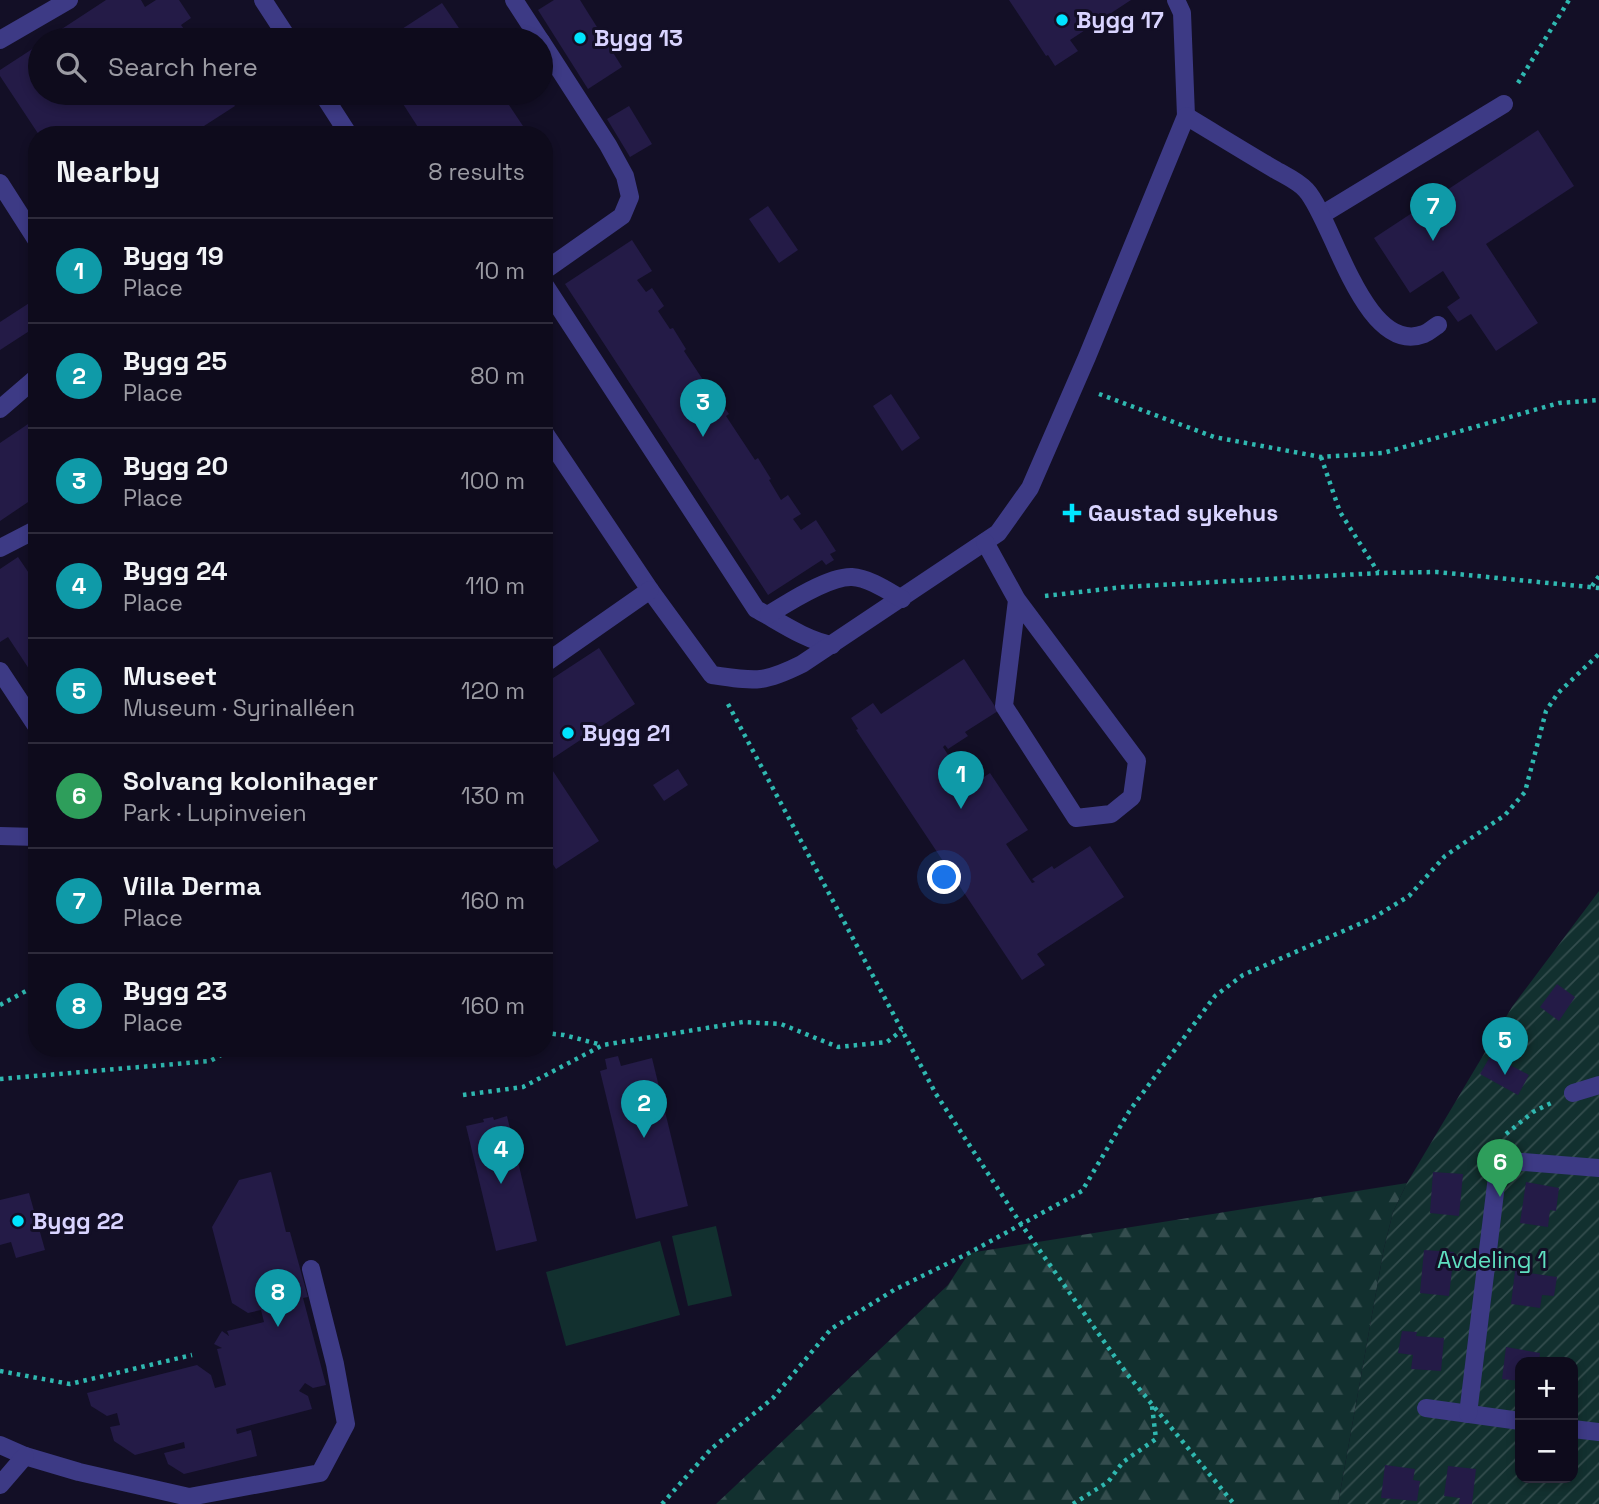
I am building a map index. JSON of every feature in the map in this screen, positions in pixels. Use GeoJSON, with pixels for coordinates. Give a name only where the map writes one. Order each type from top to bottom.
{"type":"FeatureCollection","features":[{"type":"Feature","properties":{"kind":"street"},"geometry":{"type":"LineString","coordinates":[[0,40],[69,0]]}},
{"type":"Feature","properties":{"kind":"street"},"geometry":{"type":"LineString","coordinates":[[263,0],[281,28]]}},
{"type":"Feature","properties":{"kind":"street"},"geometry":{"type":"LineString","coordinates":[[514,0],[532,28]]}},
{"type":"Feature","properties":{"kind":"street"},"geometry":{"type":"LineString","coordinates":[[553,445],[650,590],[712,675],[755,681],[776,677],[832,645],[998,533],[1030,488],[1186,116],[1182,13],[1176,0]]}},
{"type":"Feature","properties":{"kind":"street"},"geometry":{"type":"LineString","coordinates":[[553,61],[608,145],[625,176],[630,197],[622,216],[553,265]]}},
{"type":"Feature","properties":{"kind":"street"},"geometry":{"type":"LineString","coordinates":[[1323,214],[1504,104]]}},
{"type":"Feature","properties":{"kind":"street"},"geometry":{"type":"LineString","coordinates":[[329,105],[340,126]]}},
{"type":"Feature","properties":{"kind":"street"},"geometry":{"type":"LineString","coordinates":[[1186,116],[1305,188],[1323,214],[1349,276],[1365,303],[1387,326],[1404,335],[1422,335],[1438,325]]}},
{"type":"Feature","properties":{"kind":"street"},"geometry":{"type":"LineString","coordinates":[[0,183],[28,217]]}},
{"type":"Feature","properties":{"kind":"street"},"geometry":{"type":"LineString","coordinates":[[553,298],[757,608],[822,643],[832,645]]}},
{"type":"Feature","properties":{"kind":"street"},"geometry":{"type":"LineString","coordinates":[[0,409],[28,385]]}},
{"type":"Feature","properties":{"kind":"street"},"geometry":{"type":"LineString","coordinates":[[0,548],[28,534]]}},
{"type":"Feature","properties":{"kind":"street"},"geometry":{"type":"LineString","coordinates":[[985,542],[1017,600],[1137,761],[1132,797],[1111,814],[1076,818],[1004,706],[1017,600]]}},
{"type":"Feature","properties":{"kind":"street"},"geometry":{"type":"LineString","coordinates":[[768,615],[816,587],[851,577],[878,586],[902,599]]}},
{"type":"Feature","properties":{"kind":"street"},"geometry":{"type":"LineString","coordinates":[[553,658],[650,590]]}},
{"type":"Feature","properties":{"kind":"street"},"geometry":{"type":"LineString","coordinates":[[0,671],[28,713]]}},
{"type":"Feature","properties":{"kind":"street"},"geometry":{"type":"LineString","coordinates":[[0,836],[28,836]]}},
{"type":"Feature","properties":{"kind":"street"},"geometry":{"type":"LineString","coordinates":[[1573,1093],[1599,1085]]}},
{"type":"Feature","properties":{"kind":"street"},"geometry":{"type":"LineString","coordinates":[[1468,1414],[1499,1160],[1599,1168]]}},
{"type":"Feature","properties":{"kind":"street"},"geometry":{"type":"LineString","coordinates":[[0,1446],[79,1472],[189,1497],[320,1473],[346,1424],[335,1364],[311,1269]]}},
{"type":"Feature","properties":{"kind":"street"},"geometry":{"type":"LineString","coordinates":[[1426,1408],[1515,1420]]}},
{"type":"Feature","properties":{"kind":"street"},"geometry":{"type":"LineString","coordinates":[[1578,1430],[1599,1432]]}},
{"type":"Feature","properties":{"kind":"street"},"geometry":{"type":"LineString","coordinates":[[0,1485],[25,1456]]}},
{"type":"Feature","properties":{"kind":"path"},"geometry":{"type":"LineString","coordinates":[[1504,104],[1569,0]]}},
{"type":"Feature","properties":{"kind":"path"},"geometry":{"type":"LineString","coordinates":[[1075,385],[1214,437],[1321,457],[1382,453],[1559,403],[1599,400]]}},
{"type":"Feature","properties":{"kind":"path"},"geometry":{"type":"LineString","coordinates":[[1321,457],[1340,512],[1379,573]]}},
{"type":"Feature","properties":{"kind":"path"},"geometry":{"type":"LineString","coordinates":[[1017,600],[1123,587],[1379,573],[1437,572],[1599,587]]}},
{"type":"Feature","properties":{"kind":"path"},"geometry":{"type":"LineString","coordinates":[[1591,587],[1599,576]]}},
{"type":"Feature","properties":{"kind":"path"},"geometry":{"type":"LineString","coordinates":[[662,1504],[711,1449],[773,1398],[831,1329],[894,1290],[1082,1191],[1130,1110],[1214,996],[1243,975],[1373,918],[1409,896],[1445,856],[1505,815],[1525,792],[1546,711],[1558,693],[1599,654]]}},
{"type":"Feature","properties":{"kind":"path"},"geometry":{"type":"LineString","coordinates":[[712,675],[936,1094],[1021,1224],[1127,1374],[1234,1504]]}},
{"type":"Feature","properties":{"kind":"path"},"geometry":{"type":"LineString","coordinates":[[0,1005],[28,990]]}},
{"type":"Feature","properties":{"kind":"path"},"geometry":{"type":"LineString","coordinates":[[463,1095],[523,1087],[603,1045],[743,1022],[781,1024],[838,1047],[887,1042],[902,1030]]}},
{"type":"Feature","properties":{"kind":"path"},"geometry":{"type":"LineString","coordinates":[[553,1034],[603,1045]]}},
{"type":"Feature","properties":{"kind":"path"},"geometry":{"type":"LineString","coordinates":[[0,1079],[210,1061],[217,1057]]}},
{"type":"Feature","properties":{"kind":"path"},"geometry":{"type":"LineString","coordinates":[[1499,1160],[1501,1139],[1533,1112],[1573,1093]]}},
{"type":"Feature","properties":{"kind":"path"},"geometry":{"type":"LineString","coordinates":[[0,1371],[70,1384],[192,1355]]}},
{"type":"Feature","properties":{"kind":"path"},"geometry":{"type":"LineString","coordinates":[[1073,1504],[1108,1482],[1123,1462],[1156,1438],[1152,1405]]}},
{"type":"Feature","properties":{"kind":"green space","name":"Avdeling 1"},"geometry":{"type":"Polygon","coordinates":[[[1599,891],[1599,1504],[1338,1504],[1384,1248],[1393,1212],[1407,1183],[1512,1007],[1599,891]]]}},
{"type":"Feature","properties":{"kind":"green space"},"geometry":{"type":"Polygon","coordinates":[[[1407,1183],[1393,1212],[1384,1248],[1338,1504],[716,1504],[948,1285],[969,1253],[1407,1183]]]}},
{"type":"Feature","properties":{"kind":"green space"},"geometry":{"type":"Polygon","coordinates":[[[716,1226],[732,1296],[688,1306],[672,1236],[716,1226]]]}},
{"type":"Feature","properties":{"kind":"green space"},"geometry":{"type":"Polygon","coordinates":[[[660,1241],[680,1315],[566,1346],[546,1272],[660,1241]]]}},
{"type":"Feature","properties":{"kind":"building"},"geometry":{"type":"Polygon","coordinates":[[[106,0],[141,0],[145,7],[156,0],[179,0],[191,18],[181,25],[183,28],[63,28],[106,0]]]}},
{"type":"Feature","properties":{"kind":"building","name":"Bygg 13"},"geometry":{"type":"Polygon","coordinates":[[[554,0],[580,0],[622,67],[588,89],[553,34],[553,28],[549,28],[538,10],[554,0]]]}},
{"type":"Feature","properties":{"kind":"building","name":"Bygg 17"},"geometry":{"type":"Polygon","coordinates":[[[1009,0],[1131,0],[1070,40],[1078,51],[1055,66],[1009,0]]]}},
{"type":"Feature","properties":{"kind":"building"},"geometry":{"type":"Polygon","coordinates":[[[442,3],[459,28],[403,28],[442,3]]]}},
{"type":"Feature","properties":{"kind":"building"},"geometry":{"type":"Polygon","coordinates":[[[28,52],[28,105],[235,106],[204,126],[33,126],[0,76],[0,70],[28,52]]]}},
{"type":"Feature","properties":{"kind":"building"},"geometry":{"type":"Polygon","coordinates":[[[404,105],[509,105],[523,126],[417,126],[404,105]]]}},
{"type":"Feature","properties":{"kind":"building"},"geometry":{"type":"Polygon","coordinates":[[[629,106],[652,144],[630,157],[607,119],[629,106]]]}},
{"type":"Feature","properties":{"kind":"building"},"geometry":{"type":"Polygon","coordinates":[[[1538,130],[1574,186],[1486,244],[1538,323],[1496,351],[1471,314],[1458,322],[1447,307],[1460,298],[1443,271],[1410,293],[1374,238],[1538,130]]]}},
{"type":"Feature","properties":{"kind":"building"},"geometry":{"type":"Polygon","coordinates":[[[768,206],[798,250],[779,263],[749,219],[768,206]]]}},
{"type":"Feature","properties":{"kind":"building"},"geometry":{"type":"Polygon","coordinates":[[[632,240],[652,271],[637,280],[646,292],[652,288],[664,306],[658,311],[670,329],[673,328],[686,349],[684,351],[729,414],[726,416],[755,460],[758,458],[781,500],[788,495],[801,514],[793,519],[801,530],[816,520],[836,551],[830,554],[834,560],[826,565],[822,560],[768,595],[565,284],[632,240]]]}},
{"type":"Feature","properties":{"kind":"building"},"geometry":{"type":"Polygon","coordinates":[[[28,304],[28,332],[0,350],[0,322],[28,304]]]}},
{"type":"Feature","properties":{"kind":"building"},"geometry":{"type":"Polygon","coordinates":[[[891,394],[920,438],[902,451],[873,406],[891,394]]]}},
{"type":"Feature","properties":{"kind":"building"},"geometry":{"type":"Polygon","coordinates":[[[28,424],[28,502],[0,521],[0,443],[28,424]]]}},
{"type":"Feature","properties":{"kind":"building"},"geometry":{"type":"Polygon","coordinates":[[[18,557],[28,572],[28,667],[8,637],[0,642],[0,569],[18,557]]]}},
{"type":"Feature","properties":{"kind":"building","name":"Bygg 21"},"geometry":{"type":"Polygon","coordinates":[[[599,648],[635,704],[553,758],[553,678],[599,648]]]}},
{"type":"Feature","properties":{"kind":"building"},"geometry":{"type":"Polygon","coordinates":[[[964,659],[998,711],[965,732],[968,736],[948,749],[945,745],[943,747],[969,787],[990,773],[1028,830],[1006,844],[1032,883],[1035,882],[1032,879],[1052,866],[1054,869],[1090,846],[1124,897],[1037,954],[1045,965],[1022,980],[856,730],[858,729],[851,718],[873,703],[881,714],[964,659]]]}},
{"type":"Feature","properties":{"kind":"building"},"geometry":{"type":"Polygon","coordinates":[[[678,769],[688,785],[664,801],[653,785],[678,769]]]}},
{"type":"Feature","properties":{"kind":"building","name":"Bygg 21"},"geometry":{"type":"Polygon","coordinates":[[[553,771],[599,841],[556,869],[553,864],[553,771]]]}},
{"type":"Feature","properties":{"kind":"building"},"geometry":{"type":"Polygon","coordinates":[[[1557,984],[1575,997],[1559,1021],[1540,1007],[1557,984]]]}},
{"type":"Feature","properties":{"kind":"building"},"geometry":{"type":"Polygon","coordinates":[[[1491,1055],[1529,1075],[1518,1095],[1480,1074],[1491,1055]]]}},
{"type":"Feature","properties":{"kind":"building"},"geometry":{"type":"Polygon","coordinates":[[[618,1056],[621,1066],[652,1058],[688,1206],[636,1219],[600,1071],[607,1069],[605,1059],[618,1056]]]}},
{"type":"Feature","properties":{"kind":"building"},"geometry":{"type":"Polygon","coordinates":[[[507,1116],[537,1241],[496,1251],[466,1126],[484,1122],[483,1119],[493,1117],[494,1120],[507,1116]]]}},
{"type":"Feature","properties":{"kind":"building"},"geometry":{"type":"Polygon","coordinates":[[[271,1172],[286,1232],[290,1232],[308,1297],[303,1298],[326,1385],[313,1388],[305,1383],[299,1391],[308,1396],[312,1409],[236,1429],[237,1434],[251,1430],[257,1456],[184,1474],[168,1464],[164,1453],[185,1448],[184,1442],[135,1455],[114,1441],[110,1427],[120,1425],[117,1413],[107,1416],[91,1406],[87,1393],[197,1365],[211,1375],[215,1388],[226,1385],[217,1349],[222,1348],[214,1344],[220,1334],[222,1331],[229,1336],[227,1331],[264,1322],[261,1310],[248,1313],[232,1303],[212,1227],[239,1180],[271,1172]]]}},
{"type":"Feature","properties":{"kind":"building"},"geometry":{"type":"Polygon","coordinates":[[[1433,1172],[1463,1174],[1459,1216],[1430,1213],[1433,1172]]]}},
{"type":"Feature","properties":{"kind":"building"},"geometry":{"type":"Polygon","coordinates":[[[1526,1182],[1559,1188],[1556,1211],[1550,1210],[1548,1227],[1520,1223],[1526,1182]]]}},
{"type":"Feature","properties":{"kind":"building","name":"Bygg 22"},"geometry":{"type":"Polygon","coordinates":[[[29,1193],[45,1250],[16,1258],[11,1242],[0,1245],[0,1200],[29,1193]]]}},
{"type":"Feature","properties":{"kind":"building"},"geometry":{"type":"Polygon","coordinates":[[[1424,1250],[1454,1252],[1449,1296],[1420,1293],[1424,1250]]]}},
{"type":"Feature","properties":{"kind":"building"},"geometry":{"type":"Polygon","coordinates":[[[1515,1271],[1557,1277],[1554,1296],[1542,1295],[1540,1308],[1511,1304],[1515,1271]]]}},
{"type":"Feature","properties":{"kind":"building"},"geometry":{"type":"Polygon","coordinates":[[[1402,1331],[1417,1332],[1416,1336],[1444,1338],[1441,1371],[1411,1369],[1413,1355],[1398,1353],[1402,1331]]]}},
{"type":"Feature","properties":{"kind":"building"},"geometry":{"type":"Polygon","coordinates":[[[1506,1347],[1540,1353],[1540,1357],[1515,1357],[1515,1380],[1502,1379],[1506,1347]]]}},
{"type":"Feature","properties":{"kind":"building"},"geometry":{"type":"Polygon","coordinates":[[[1385,1465],[1415,1469],[1413,1480],[1420,1481],[1417,1501],[1381,1498],[1385,1465]]]}},
{"type":"Feature","properties":{"kind":"building"},"geometry":{"type":"Polygon","coordinates":[[[1448,1466],[1476,1469],[1472,1504],[1459,1504],[1460,1498],[1444,1496],[1448,1466]]]}},
{"type":"Feature","properties":{"kind":"place","name":"Bygg 17"},"geometry":{"type":"Point","coordinates":[1062,20]}},
{"type":"Feature","properties":{"kind":"place","name":"Bygg 13"},"geometry":{"type":"Point","coordinates":[580,38]}},
{"type":"Feature","properties":{"kind":"place","name":"Villa Derma"},"geometry":{"type":"Point","coordinates":[1433,241]}},
{"type":"Feature","properties":{"kind":"place","name":"Bygg 20"},"geometry":{"type":"Point","coordinates":[703,437]}},
{"type":"Feature","properties":{"kind":"place","name":"Gaustad sykehus"},"geometry":{"type":"Point","coordinates":[1072,513]}},
{"type":"Feature","properties":{"kind":"place","name":"Bygg 21"},"geometry":{"type":"Point","coordinates":[568,733]}},
{"type":"Feature","properties":{"kind":"place","name":"Bygg 19"},"geometry":{"type":"Point","coordinates":[961,809]}},
{"type":"Feature","properties":{"kind":"place","name":"Museet"},"geometry":{"type":"Point","coordinates":[1505,1075]}},
{"type":"Feature","properties":{"kind":"place","name":"Bygg 25"},"geometry":{"type":"Point","coordinates":[644,1138]}},
{"type":"Feature","properties":{"kind":"place","name":"Bygg 24"},"geometry":{"type":"Point","coordinates":[501,1184]}},
{"type":"Feature","properties":{"kind":"place","name":"Solvang kolonihager"},"geometry":{"type":"Point","coordinates":[1500,1197]}},
{"type":"Feature","properties":{"kind":"place","name":"Bygg 22"},"geometry":{"type":"Point","coordinates":[18,1221]}},
{"type":"Feature","properties":{"kind":"place","name":"Bygg 23"},"geometry":{"type":"Point","coordinates":[278,1327]}}]}
